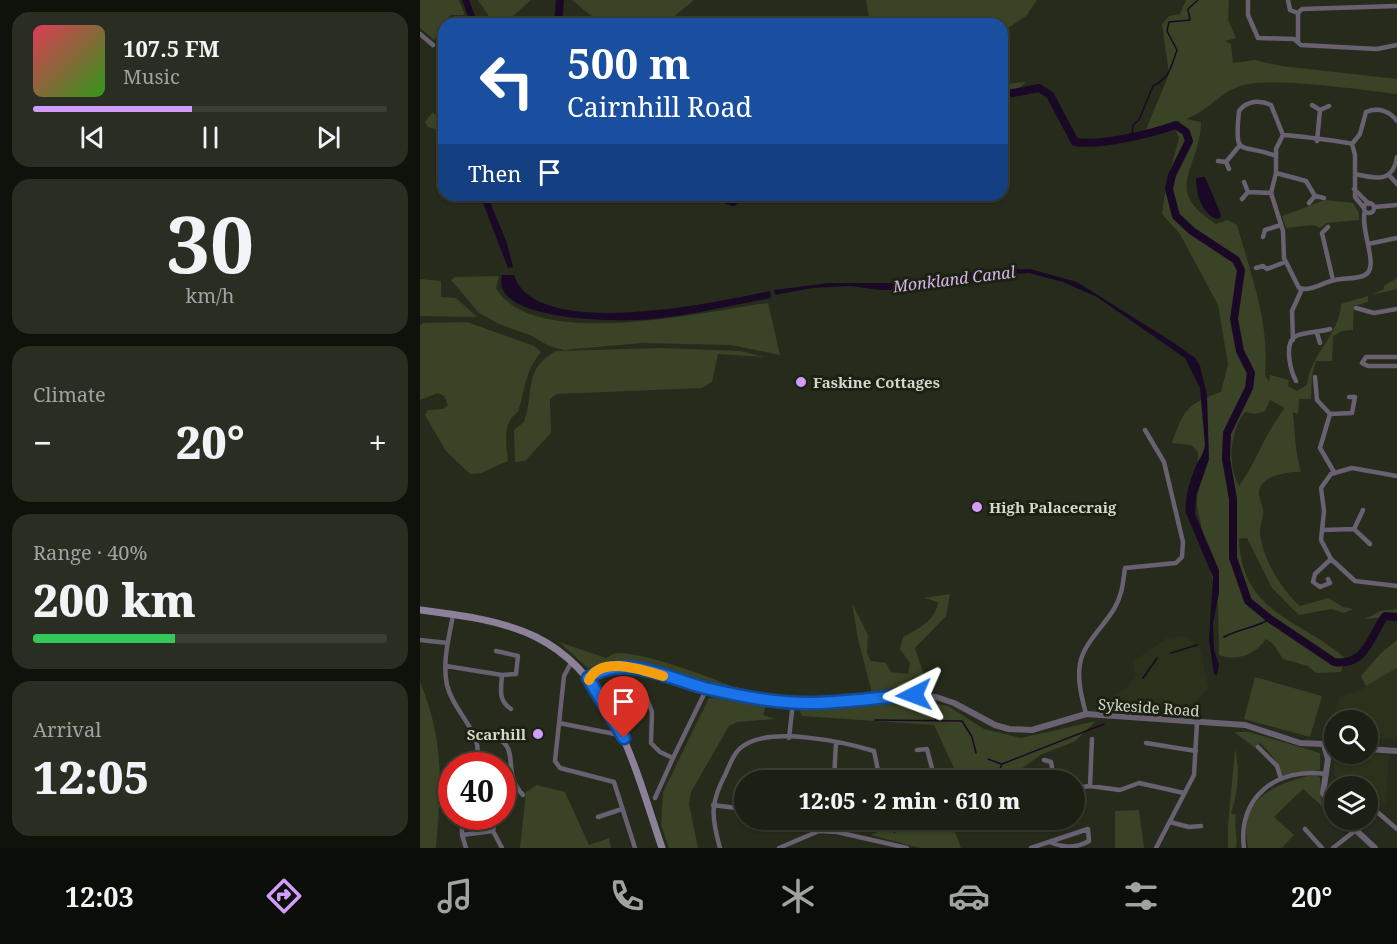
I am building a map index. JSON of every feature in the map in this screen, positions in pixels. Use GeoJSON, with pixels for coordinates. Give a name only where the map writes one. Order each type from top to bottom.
{"type":"FeatureCollection","features":[{"type":"Feature","properties":{"kind":"main road"},"geometry":{"type":"LineString","coordinates":[[420,610],[510,627],[535,636],[572,661],[588,678],[624,738],[662,848]]}},
{"type":"Feature","properties":{"kind":"street"},"geometry":{"type":"LineString","coordinates":[[1248,0],[1248,15],[1258,38],[1298,40]]}},
{"type":"Feature","properties":{"kind":"street"},"geometry":{"type":"LineString","coordinates":[[1288,0],[1290,10],[1298,13]]}},
{"type":"Feature","properties":{"kind":"street"},"geometry":{"type":"LineString","coordinates":[[1397,6],[1302,9],[1298,13],[1298,40],[1301,45],[1377,49],[1397,45]]}},
{"type":"Feature","properties":{"kind":"street"},"geometry":{"type":"LineString","coordinates":[[420,34],[433,45]]}},
{"type":"Feature","properties":{"kind":"street"},"geometry":{"type":"LineString","coordinates":[[1276,156],[1246,150],[1236,138],[1239,111],[1249,102],[1271,105],[1283,135],[1276,156],[1276,173],[1271,193],[1281,225],[1286,262],[1295,283],[1302,289]]}},
{"type":"Feature","properties":{"kind":"street"},"geometry":{"type":"LineString","coordinates":[[1312,105],[1320,110]]}},
{"type":"Feature","properties":{"kind":"street"},"geometry":{"type":"LineString","coordinates":[[1320,110],[1329,106]]}},
{"type":"Feature","properties":{"kind":"street"},"geometry":{"type":"LineString","coordinates":[[1317,141],[1320,110]]}},
{"type":"Feature","properties":{"kind":"street"},"geometry":{"type":"LineString","coordinates":[[1352,144],[1360,134],[1366,112],[1374,110],[1388,112],[1397,121]]}},
{"type":"Feature","properties":{"kind":"street"},"geometry":{"type":"LineString","coordinates":[[1283,135],[1293,134],[1317,141],[1345,141],[1352,144],[1355,151],[1354,189],[1367,209],[1362,228],[1368,244],[1371,265],[1367,274],[1302,289],[1292,311],[1293,340],[1290,365],[1296,381]]}},
{"type":"Feature","properties":{"kind":"street"},"geometry":{"type":"LineString","coordinates":[[1226,162],[1240,145]]}},
{"type":"Feature","properties":{"kind":"street"},"geometry":{"type":"LineString","coordinates":[[1355,174],[1375,177],[1389,175],[1395,168],[1397,157]]}},
{"type":"Feature","properties":{"kind":"street"},"geometry":{"type":"LineString","coordinates":[[1218,161],[1226,162]]}},
{"type":"Feature","properties":{"kind":"street"},"geometry":{"type":"LineString","coordinates":[[1226,162],[1229,169]]}},
{"type":"Feature","properties":{"kind":"street"},"geometry":{"type":"LineString","coordinates":[[1276,173],[1305,181],[1315,196],[1324,198]]}},
{"type":"Feature","properties":{"kind":"street"},"geometry":{"type":"LineString","coordinates":[[1389,175],[1397,184]]}},
{"type":"Feature","properties":{"kind":"street"},"geometry":{"type":"LineString","coordinates":[[1244,182],[1248,192]]}},
{"type":"Feature","properties":{"kind":"street"},"geometry":{"type":"LineString","coordinates":[[1242,198],[1248,192],[1271,193]]}},
{"type":"Feature","properties":{"kind":"street"},"geometry":{"type":"LineString","coordinates":[[1309,203],[1315,196]]}},
{"type":"Feature","properties":{"kind":"street"},"geometry":{"type":"LineString","coordinates":[[1367,209],[1397,205]]}},
{"type":"Feature","properties":{"kind":"street"},"geometry":{"type":"LineString","coordinates":[[1263,237],[1265,230],[1281,225]]}},
{"type":"Feature","properties":{"kind":"street"},"geometry":{"type":"LineString","coordinates":[[1322,233],[1328,227]]}},
{"type":"Feature","properties":{"kind":"street"},"geometry":{"type":"LineString","coordinates":[[1313,230],[1322,233]]}},
{"type":"Feature","properties":{"kind":"street"},"geometry":{"type":"LineString","coordinates":[[1322,233],[1333,280]]}},
{"type":"Feature","properties":{"kind":"street"},"geometry":{"type":"LineString","coordinates":[[1368,244],[1397,238]]}},
{"type":"Feature","properties":{"kind":"street"},"geometry":{"type":"LineString","coordinates":[[1256,268],[1263,266],[1267,269],[1286,262]]}},
{"type":"Feature","properties":{"kind":"street"},"geometry":{"type":"LineString","coordinates":[[1356,308],[1374,313],[1397,309]]}},
{"type":"Feature","properties":{"kind":"street"},"geometry":{"type":"LineString","coordinates":[[1293,340],[1296,336],[1330,329]]}},
{"type":"Feature","properties":{"kind":"street"},"geometry":{"type":"LineString","coordinates":[[1317,333],[1320,342]]}},
{"type":"Feature","properties":{"kind":"street"},"geometry":{"type":"LineString","coordinates":[[1397,357],[1366,357],[1362,361],[1368,366],[1397,366]]}},
{"type":"Feature","properties":{"kind":"street"},"geometry":{"type":"LineString","coordinates":[[1315,378],[1317,400],[1330,414],[1352,413],[1355,397],[1349,397]]}},
{"type":"Feature","properties":{"kind":"street"},"geometry":{"type":"LineString","coordinates":[[1330,414],[1320,448],[1334,472]]}},
{"type":"Feature","properties":{"kind":"street"},"geometry":{"type":"LineString","coordinates":[[1086,714],[1080,691],[1080,663],[1087,648],[1115,607],[1121,594],[1125,568],[1176,563],[1182,557],[1183,542],[1164,462],[1145,430]]}},
{"type":"Feature","properties":{"kind":"street"},"geometry":{"type":"LineString","coordinates":[[1397,476],[1352,468],[1334,472],[1321,488],[1321,540],[1331,559],[1355,581],[1397,586]]}},
{"type":"Feature","properties":{"kind":"street"},"geometry":{"type":"LineString","coordinates":[[1354,529],[1363,510]]}},
{"type":"Feature","properties":{"kind":"street"},"geometry":{"type":"LineString","coordinates":[[1322,530],[1354,529],[1370,544]]}},
{"type":"Feature","properties":{"kind":"street"},"geometry":{"type":"LineString","coordinates":[[1328,579],[1330,583],[1320,587],[1313,582],[1315,574],[1331,559]]}},
{"type":"Feature","properties":{"kind":"street"},"geometry":{"type":"LineString","coordinates":[[453,615],[448,643],[447,684],[455,709],[477,735],[479,752]]}},
{"type":"Feature","properties":{"kind":"street"},"geometry":{"type":"LineString","coordinates":[[420,640],[448,643]]}},
{"type":"Feature","properties":{"kind":"street"},"geometry":{"type":"LineString","coordinates":[[446,666],[502,675],[516,674],[518,656],[496,651]]}},
{"type":"Feature","properties":{"kind":"street"},"geometry":{"type":"LineString","coordinates":[[572,661],[564,676],[555,760],[560,768],[612,780],[635,848]]}},
{"type":"Feature","properties":{"kind":"street","name":"Sykeside Road"},"geometry":{"type":"LineString","coordinates":[[588,678],[602,669],[623,666],[707,688],[793,702],[914,695],[936,697],[954,703],[995,725],[1024,730],[1047,726],[1086,714],[1245,725],[1300,743],[1324,747]]}},
{"type":"Feature","properties":{"kind":"street"},"geometry":{"type":"LineString","coordinates":[[502,675],[500,695],[505,705],[511,709]]}},
{"type":"Feature","properties":{"kind":"street"},"geometry":{"type":"LineString","coordinates":[[654,798],[707,688]]}},
{"type":"Feature","properties":{"kind":"street"},"geometry":{"type":"LineString","coordinates":[[619,690],[647,699],[652,712],[651,743],[660,752],[673,758]]}},
{"type":"Feature","properties":{"kind":"street"},"geometry":{"type":"LineString","coordinates":[[789,738],[793,702]]}},
{"type":"Feature","properties":{"kind":"street"},"geometry":{"type":"LineString","coordinates":[[559,723],[615,734]]}},
{"type":"Feature","properties":{"kind":"street"},"geometry":{"type":"LineString","coordinates":[[1156,848],[1194,776],[1197,723]]}},
{"type":"Feature","properties":{"kind":"street"},"geometry":{"type":"LineString","coordinates":[[477,735],[502,739],[508,748],[513,780],[523,795]]}},
{"type":"Feature","properties":{"kind":"street"},"geometry":{"type":"LineString","coordinates":[[720,848],[713,821],[715,793],[742,746],[754,742],[808,736],[874,752],[878,770]]}},
{"type":"Feature","properties":{"kind":"street"},"geometry":{"type":"LineString","coordinates":[[1090,786],[1092,739]]}},
{"type":"Feature","properties":{"kind":"street"},"geometry":{"type":"LineString","coordinates":[[835,770],[836,742]]}},
{"type":"Feature","properties":{"kind":"street"},"geometry":{"type":"LineString","coordinates":[[1146,743],[1196,751]]}},
{"type":"Feature","properties":{"kind":"street"},"geometry":{"type":"LineString","coordinates":[[1258,747],[1277,766],[1281,779]]}},
{"type":"Feature","properties":{"kind":"street"},"geometry":{"type":"LineString","coordinates":[[917,750],[927,749],[932,770]]}},
{"type":"Feature","properties":{"kind":"street"},"geometry":{"type":"LineString","coordinates":[[1378,750],[1397,751]]}},
{"type":"Feature","properties":{"kind":"street"},"geometry":{"type":"LineString","coordinates":[[1044,760],[1051,762],[1052,770]]}},
{"type":"Feature","properties":{"kind":"street"},"geometry":{"type":"LineString","coordinates":[[1244,848],[1242,830],[1251,801],[1281,779],[1313,772],[1326,774],[1327,764]]}},
{"type":"Feature","properties":{"kind":"street"},"geometry":{"type":"LineString","coordinates":[[1085,787],[1119,790],[1138,783],[1184,792]]}},
{"type":"Feature","properties":{"kind":"street"},"geometry":{"type":"LineString","coordinates":[[713,805],[734,808]]}},
{"type":"Feature","properties":{"kind":"street"},"geometry":{"type":"LineString","coordinates":[[598,817],[622,809]]}},
{"type":"Feature","properties":{"kind":"street"},"geometry":{"type":"LineString","coordinates":[[1378,813],[1397,829]]}},
{"type":"Feature","properties":{"kind":"street"},"geometry":{"type":"LineString","coordinates":[[1170,822],[1189,827],[1201,826]]}},
{"type":"Feature","properties":{"kind":"street"},"geometry":{"type":"LineString","coordinates":[[1031,848],[1088,829],[1089,841],[1082,845],[1060,848],[1050,842]]}},
{"type":"Feature","properties":{"kind":"street"},"geometry":{"type":"LineString","coordinates":[[1305,829],[1322,848]]}},
{"type":"Feature","properties":{"kind":"street"},"geometry":{"type":"LineString","coordinates":[[462,830],[466,848]]}},
{"type":"Feature","properties":{"kind":"street"},"geometry":{"type":"LineString","coordinates":[[1333,848],[1356,830],[1375,848]]}},
{"type":"Feature","properties":{"kind":"street"},"geometry":{"type":"LineString","coordinates":[[462,835],[493,831],[502,848]]}},
{"type":"Feature","properties":{"kind":"street"},"geometry":{"type":"LineString","coordinates":[[779,848],[819,831],[837,832],[881,845],[907,848]]}},
{"type":"Feature","properties":{"kind":"shaded area"},"geometry":{"type":"Polygon","coordinates":[[[420,0],[459,0],[465,15],[438,18],[438,34],[434,40],[420,28],[420,0]]]}},
{"type":"Feature","properties":{"kind":"shaded area"},"geometry":{"type":"Polygon","coordinates":[[[478,0],[531,0],[513,16],[490,18],[478,0]]]}},
{"type":"Feature","properties":{"kind":"shaded area"},"geometry":{"type":"Polygon","coordinates":[[[572,0],[694,0],[672,18],[594,18],[572,0]]]}},
{"type":"Feature","properties":{"kind":"shaded area"},"geometry":{"type":"Polygon","coordinates":[[[866,0],[1037,0],[1026,16],[1008,28],[1008,18],[869,18],[866,0]]]}},
{"type":"Feature","properties":{"kind":"shaded area"},"geometry":{"type":"Polygon","coordinates":[[[1186,0],[1229,0],[1228,20],[1236,38],[1225,41],[1231,44],[1233,63],[1255,60],[1281,66],[1397,79],[1397,94],[1293,83],[1254,83],[1233,89],[1186,119],[1201,122],[1199,139],[1188,178],[1187,189],[1190,200],[1200,212],[1216,224],[1228,220],[1237,225],[1262,318],[1266,356],[1265,375],[1269,382],[1270,375],[1289,380],[1288,386],[1297,391],[1307,385],[1313,363],[1336,325],[1341,304],[1368,296],[1368,302],[1354,306],[1353,330],[1342,331],[1333,336],[1332,361],[1316,361],[1312,376],[1311,399],[1299,399],[1298,414],[1293,412],[1296,450],[1301,472],[1289,472],[1269,479],[1260,487],[1259,493],[1263,511],[1260,531],[1262,544],[1274,573],[1286,591],[1300,606],[1328,598],[1343,607],[1353,609],[1344,613],[1331,609],[1299,615],[1272,588],[1247,538],[1239,539],[1243,564],[1250,584],[1276,612],[1345,658],[1341,672],[1316,673],[1308,666],[1283,659],[1273,644],[1266,639],[1257,649],[1246,655],[1233,658],[1219,655],[1218,607],[1197,506],[1198,452],[1191,445],[1172,443],[1188,409],[1201,400],[1221,392],[1228,364],[1218,305],[1180,234],[1162,214],[1166,186],[1179,138],[1174,126],[1181,121],[1145,132],[1169,74],[1162,24],[1169,16],[1180,14],[1186,0]],[[1270,400],[1265,411],[1255,414],[1245,412],[1240,419],[1232,448],[1233,468],[1239,486],[1272,428],[1285,408],[1270,400]]]}},
{"type":"Feature","properties":{"kind":"shaded area"},"geometry":{"type":"Polygon","coordinates":[[[1026,82],[1019,89],[1008,90],[1008,84],[1026,82]]]}},
{"type":"Feature","properties":{"kind":"shaded area"},"geometry":{"type":"Polygon","coordinates":[[[432,113],[438,116],[438,130],[428,127],[425,122],[432,113]]]}},
{"type":"Feature","properties":{"kind":"shaded area"},"geometry":{"type":"Polygon","coordinates":[[[1325,200],[1353,203],[1359,213],[1359,220],[1327,223],[1320,228],[1314,225],[1286,228],[1282,216],[1325,200]]]}},
{"type":"Feature","properties":{"kind":"shaded area"},"geometry":{"type":"Polygon","coordinates":[[[499,276],[496,288],[516,307],[545,318],[582,323],[664,319],[768,303],[780,355],[731,345],[642,343],[564,350],[549,346],[479,313],[451,280],[455,277],[499,276]]]}},
{"type":"Feature","properties":{"kind":"shaded area"},"geometry":{"type":"Polygon","coordinates":[[[1397,278],[1397,289],[1372,295],[1384,289],[1384,286],[1397,278]]]}},
{"type":"Feature","properties":{"kind":"shaded area"},"geometry":{"type":"Polygon","coordinates":[[[420,279],[441,281],[441,297],[456,298],[477,317],[420,316],[420,279]]]}},
{"type":"Feature","properties":{"kind":"shaded area"},"geometry":{"type":"Polygon","coordinates":[[[467,322],[534,346],[541,352],[529,374],[518,412],[509,421],[507,427],[508,461],[481,473],[470,474],[446,451],[425,415],[428,410],[443,409],[448,405],[444,396],[438,393],[420,400],[420,326],[423,323],[467,322]]]}},
{"type":"Feature","properties":{"kind":"shaded area"},"geometry":{"type":"Polygon","coordinates":[[[662,348],[740,351],[765,357],[718,354],[712,382],[702,388],[557,394],[550,399],[551,433],[525,461],[515,462],[514,430],[524,422],[531,382],[538,366],[545,358],[556,351],[662,348]]]}},
{"type":"Feature","properties":{"kind":"shaded area"},"geometry":{"type":"Polygon","coordinates":[[[950,594],[946,616],[915,648],[929,691],[872,693],[858,639],[852,603],[868,635],[867,653],[871,661],[886,663],[891,672],[908,674],[910,663],[900,649],[903,637],[915,631],[934,614],[938,602],[924,598],[950,594]]]}},
{"type":"Feature","properties":{"kind":"shaded area"},"geometry":{"type":"Polygon","coordinates":[[[1397,609],[1397,616],[1365,619],[1380,611],[1397,609]]]}},
{"type":"Feature","properties":{"kind":"shaded area"},"geometry":{"type":"Polygon","coordinates":[[[1184,636],[1200,649],[1209,689],[1197,699],[1195,717],[1092,711],[1127,687],[1136,676],[1133,661],[1167,638],[1184,636]]]}},
{"type":"Feature","properties":{"kind":"shaded area"},"geometry":{"type":"Polygon","coordinates":[[[1397,640],[1397,668],[1366,686],[1361,676],[1381,653],[1397,640]]]}},
{"type":"Feature","properties":{"kind":"shaded area"},"geometry":{"type":"Polygon","coordinates":[[[559,642],[606,658],[619,653],[649,658],[681,667],[742,690],[631,661],[612,660],[588,668],[559,642]]]}},
{"type":"Feature","properties":{"kind":"shaded area"},"geometry":{"type":"Polygon","coordinates":[[[1397,668],[1397,739],[1378,738],[1378,710],[1336,710],[1340,696],[1360,690],[1397,668]]]}},
{"type":"Feature","properties":{"kind":"shaded area"},"geometry":{"type":"Polygon","coordinates":[[[1255,677],[1322,696],[1310,737],[1244,719],[1255,677]]]}},
{"type":"Feature","properties":{"kind":"shaded area"},"geometry":{"type":"Polygon","coordinates":[[[420,682],[434,724],[437,744],[438,819],[436,848],[420,848],[420,682]]]}},
{"type":"Feature","properties":{"kind":"shaded area"},"geometry":{"type":"Polygon","coordinates":[[[709,698],[741,700],[766,706],[763,715],[775,719],[737,722],[729,726],[691,792],[689,804],[698,848],[669,848],[661,825],[663,792],[709,698]]]}},
{"type":"Feature","properties":{"kind":"shaded area"},"geometry":{"type":"Polygon","coordinates":[[[921,701],[948,706],[984,729],[1021,738],[1096,721],[1074,742],[1042,754],[1020,770],[953,770],[934,725],[802,716],[799,708],[921,701]]]}},
{"type":"Feature","properties":{"kind":"shaded area"},"geometry":{"type":"Polygon","coordinates":[[[1234,732],[1249,732],[1320,753],[1320,770],[1282,776],[1273,758],[1260,743],[1255,748],[1234,732]]]}},
{"type":"Feature","properties":{"kind":"shaded area"},"geometry":{"type":"Polygon","coordinates":[[[1235,749],[1238,781],[1231,813],[1236,815],[1236,848],[1228,848],[1228,825],[1235,749]]]}},
{"type":"Feature","properties":{"kind":"shaded area"},"geometry":{"type":"Polygon","coordinates":[[[1378,754],[1389,755],[1386,803],[1378,799],[1378,776],[1334,776],[1334,764],[1378,764],[1378,754]]]}},
{"type":"Feature","properties":{"kind":"shaded area"},"geometry":{"type":"Polygon","coordinates":[[[1314,775],[1320,777],[1322,806],[1303,789],[1274,817],[1294,835],[1282,848],[1248,848],[1247,820],[1250,811],[1261,797],[1278,786],[1314,775]]]}},
{"type":"Feature","properties":{"kind":"shaded area"},"geometry":{"type":"Polygon","coordinates":[[[537,785],[565,792],[589,845],[609,838],[611,848],[520,848],[526,792],[537,785]]]}},
{"type":"Feature","properties":{"kind":"shaded area"},"geometry":{"type":"Polygon","coordinates":[[[1139,810],[1144,848],[1115,848],[1115,811],[1139,810]]]}},
{"type":"Feature","properties":{"kind":"shaded area"},"geometry":{"type":"Polygon","coordinates":[[[883,830],[955,830],[961,848],[920,848],[871,835],[883,830]]]}},
{"type":"Feature","properties":{"kind":"water"},"geometry":{"type":"Polygon","coordinates":[[[462,0],[469,0],[476,18],[469,18],[462,0]]]}},
{"type":"Feature","properties":{"kind":"water"},"geometry":{"type":"Polygon","coordinates":[[[1205,177],[1220,212],[1221,217],[1217,219],[1207,212],[1198,196],[1196,178],[1205,177]]]}},
{"type":"Feature","properties":{"kind":"water"},"geometry":{"type":"Polygon","coordinates":[[[482,201],[490,201],[507,243],[513,267],[508,268],[482,201]]]}},
{"type":"Feature","properties":{"kind":"water","name":"Monkland Canal"},"geometry":{"type":"Polygon","coordinates":[[[996,269],[1030,269],[1077,282],[1174,343],[1195,358],[1200,366],[1207,395],[1209,459],[1196,497],[1195,514],[1219,570],[1219,593],[1213,623],[1214,650],[1219,665],[1217,676],[1214,674],[1209,640],[1213,577],[1186,513],[1189,484],[1205,445],[1200,388],[1185,358],[1097,297],[1063,282],[1029,273],[907,290],[881,290],[850,286],[812,288],[775,295],[774,290],[829,283],[902,283],[996,269]]]}},
{"type":"Feature","properties":{"kind":"water"},"geometry":{"type":"Polygon","coordinates":[[[502,275],[514,275],[529,295],[556,307],[591,312],[630,312],[672,308],[770,291],[771,298],[653,319],[590,319],[537,311],[516,303],[503,291],[502,275]]]}},
{"type":"Feature","properties":{"kind":"waterway"},"geometry":{"type":"LineString","coordinates":[[558,18],[560,0]]}},
{"type":"Feature","properties":{"kind":"waterway"},"geometry":{"type":"LineString","coordinates":[[1132,135],[1133,125],[1139,120],[1153,86],[1166,76],[1177,50],[1167,31],[1169,22],[1190,20],[1188,9],[1198,0]]}},
{"type":"Feature","properties":{"kind":"waterway"},"geometry":{"type":"LineString","coordinates":[[1008,94],[1039,88],[1050,95],[1075,142],[1112,141],[1176,125],[1186,132],[1189,141],[1172,175],[1169,189],[1176,216],[1192,231],[1236,260],[1241,270],[1234,319],[1240,351],[1251,373],[1249,388],[1227,433],[1226,459],[1233,499],[1233,558],[1248,601],[1270,619],[1334,662],[1354,660],[1366,648],[1385,616],[1397,617]]}},
{"type":"Feature","properties":{"kind":"waterway"},"geometry":{"type":"LineString","coordinates":[[730,201],[734,201]]}},
{"type":"Feature","properties":{"kind":"waterway"},"geometry":{"type":"LineString","coordinates":[[1224,637],[1270,619]]}},
{"type":"Feature","properties":{"kind":"waterway"},"geometry":{"type":"LineString","coordinates":[[1171,653],[1197,645]]}},
{"type":"Feature","properties":{"kind":"waterway"},"geometry":{"type":"LineString","coordinates":[[1143,678],[1157,658]]}},
{"type":"Feature","properties":{"kind":"waterway"},"geometry":{"type":"LineString","coordinates":[[929,702],[936,721]]}},
{"type":"Feature","properties":{"kind":"waterway"},"geometry":{"type":"LineString","coordinates":[[875,720],[962,721],[972,737],[976,753]]}},
{"type":"Feature","properties":{"kind":"waterway"},"geometry":{"type":"LineString","coordinates":[[1000,770],[1002,764],[1104,724]]}},
{"type":"Feature","properties":{"kind":"waterway"},"geometry":{"type":"LineString","coordinates":[[988,759],[1001,764]]}},
{"type":"Feature","properties":{"kind":"waterway"},"geometry":{"type":"LineString","coordinates":[[894,832],[898,830]]}},
{"type":"Feature","properties":{"kind":"slow traffic"},"geometry":{"type":"LineString","coordinates":[[589,680],[588,678],[602,669],[613,666],[643,670],[663,676]]}},
{"type":"Feature","properties":{"kind":"place","name":"Faskine Cottages"},"geometry":{"type":"Point","coordinates":[801,382]}},
{"type":"Feature","properties":{"kind":"place","name":"High Palacecraig"},"geometry":{"type":"Point","coordinates":[977,507]}},
{"type":"Feature","properties":{"kind":"place","name":"Scarhill"},"geometry":{"type":"Point","coordinates":[538,734]}},
{"type":"Feature","properties":{"kind":"route"},"geometry":{"type":"LineString","coordinates":[[624,738],[588,678],[602,669],[613,666],[643,670],[707,688],[793,702],[814,703],[914,695]]}}]}
